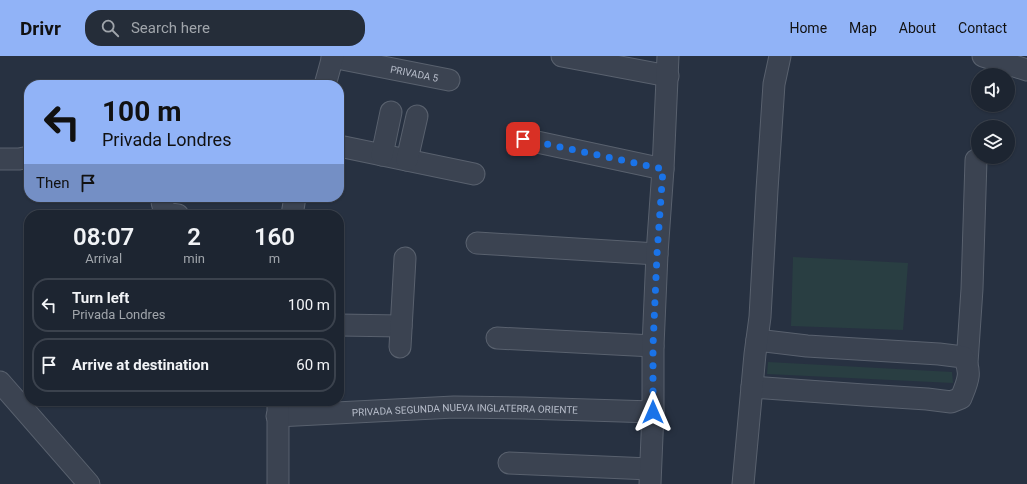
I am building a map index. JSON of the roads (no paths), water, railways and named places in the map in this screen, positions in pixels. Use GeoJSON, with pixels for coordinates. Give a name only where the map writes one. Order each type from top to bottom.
{"type":"FeatureCollection","features":[{"type":"Feature","properties":{"kind":"street"},"geometry":{"type":"LineString","coordinates":[[326,80],[332,56]]}},
{"type":"Feature","properties":{"kind":"street","name":"PRIVADA 5"},"geometry":{"type":"LineString","coordinates":[[332,56],[449,80]]}},
{"type":"Feature","properties":{"kind":"street"},"geometry":{"type":"LineString","coordinates":[[509,463],[650,477],[657,254],[668,66],[562,56]]}},
{"type":"Feature","properties":{"kind":"street"},"geometry":{"type":"LineString","coordinates":[[743,484],[760,317],[766,190],[774,84],[780,56]]}},
{"type":"Feature","properties":{"kind":"street"},"geometry":{"type":"LineString","coordinates":[[983,56],[1027,70]]}},
{"type":"Feature","properties":{"kind":"street"},"geometry":{"type":"LineString","coordinates":[[382,155],[391,112]]}},
{"type":"Feature","properties":{"kind":"street"},"geometry":{"type":"LineString","coordinates":[[407,160],[417,116]]}},
{"type":"Feature","properties":{"kind":"street"},"geometry":{"type":"LineString","coordinates":[[523,139],[663,169]]}},
{"type":"Feature","properties":{"kind":"street"},"geometry":{"type":"LineString","coordinates":[[344,147],[474,174]]}},
{"type":"Feature","properties":{"kind":"street"},"geometry":{"type":"LineString","coordinates":[[0,159],[24,158]]}},
{"type":"Feature","properties":{"kind":"street"},"geometry":{"type":"LineString","coordinates":[[752,387],[951,402],[960,398],[968,380],[967,363],[972,289],[976,164]]}},
{"type":"Feature","properties":{"kind":"street"},"geometry":{"type":"LineString","coordinates":[[476,243],[657,254]]}},
{"type":"Feature","properties":{"kind":"street"},"geometry":{"type":"LineString","coordinates":[[400,347],[405,258]]}},
{"type":"Feature","properties":{"kind":"street"},"geometry":{"type":"LineString","coordinates":[[344,325],[401,326]]}},
{"type":"Feature","properties":{"kind":"street"},"geometry":{"type":"LineString","coordinates":[[497,338],[653,346]]}},
{"type":"Feature","properties":{"kind":"street"},"geometry":{"type":"LineString","coordinates":[[757,340],[807,346],[939,354],[963,357],[967,363]]}},
{"type":"Feature","properties":{"kind":"street"},"geometry":{"type":"LineString","coordinates":[[0,382],[89,484]]}},
{"type":"Feature","properties":{"kind":"street","name":"PRIVADA SEGUNDA NUEVA INGLATERRA ORIENTE"},"geometry":{"type":"LineString","coordinates":[[278,408],[454,407],[653,412]]}},
{"type":"Feature","properties":{"kind":"street"},"geometry":{"type":"LineString","coordinates":[[278,408],[278,484]]}}]}
